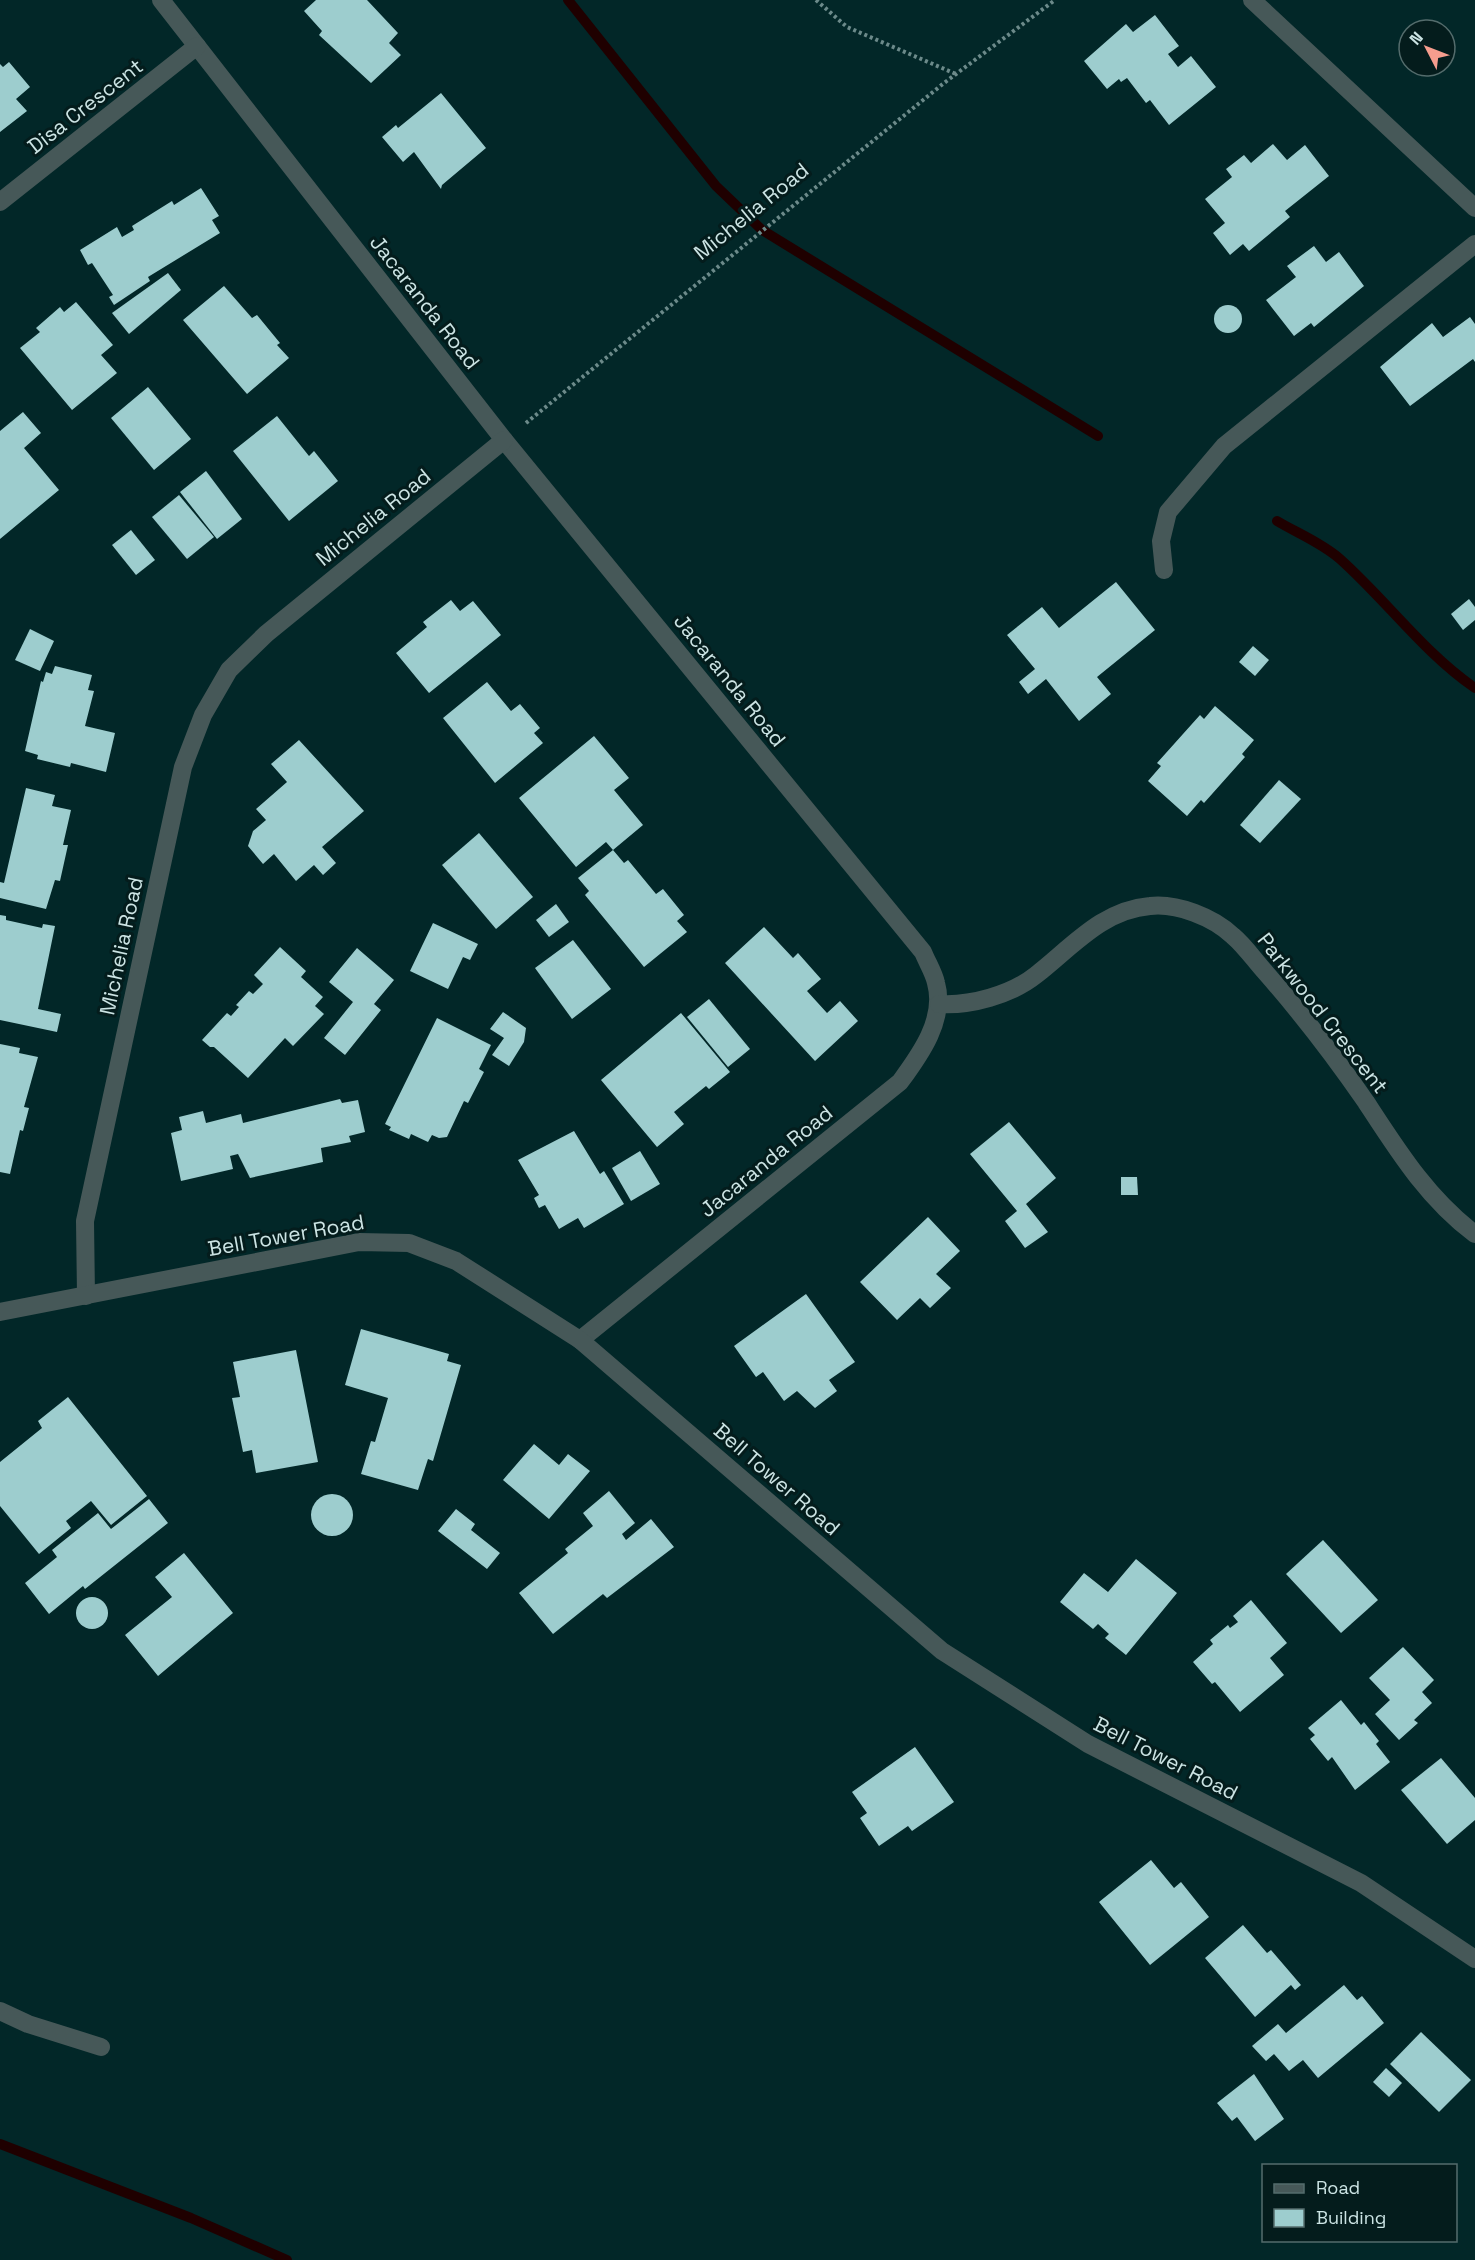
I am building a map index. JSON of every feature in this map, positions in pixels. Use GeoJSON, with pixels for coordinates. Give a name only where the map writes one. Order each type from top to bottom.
{"type":"FeatureCollection","features":[{"type":"Feature","properties":{"kind":"street","name":"Jacaranda Road"},"geometry":{"type":"LineString","coordinates":[[161,0],[504,440],[923,952],[936,982],[939,1004],[924,1048],[900,1082],[580,1340]]}},
{"type":"Feature","properties":{"kind":"street"},"geometry":{"type":"LineString","coordinates":[[1252,0],[1475,208]]}},
{"type":"Feature","properties":{"kind":"street","name":"Disa Crescent"},"geometry":{"type":"LineString","coordinates":[[0,202],[197,45]]}},
{"type":"Feature","properties":{"kind":"street"},"geometry":{"type":"LineString","coordinates":[[1164,570],[1161,541],[1168,512],[1224,446],[1475,244]]}},
{"type":"Feature","properties":{"kind":"street","name":"Michelia Road"},"geometry":{"type":"LineString","coordinates":[[86,1296],[85,1221],[183,767],[203,715],[229,670],[266,634],[504,440]]}},
{"type":"Feature","properties":{"kind":"street","name":"Parkwood Crescent"},"geometry":{"type":"LineString","coordinates":[[939,1004],[958,1005],[985,1000],[1034,977],[1092,927],[1128,908],[1154,905],[1183,907],[1232,934],[1287,998],[1344,1071],[1414,1174],[1448,1214],[1475,1234]]}},
{"type":"Feature","properties":{"kind":"street","name":"Bell Tower Road"},"geometry":{"type":"LineString","coordinates":[[0,1312],[359,1242],[409,1243],[456,1261],[580,1340],[942,1651],[1088,1744],[1361,1883],[1475,1959]]}},
{"type":"Feature","properties":{"kind":"street"},"geometry":{"type":"LineString","coordinates":[[0,2011],[28,2024],[101,2047]]}},
{"type":"Feature","properties":{"kind":"path"},"geometry":{"type":"LineString","coordinates":[[816,0],[847,27],[956,74]]}},
{"type":"Feature","properties":{"kind":"path","name":"Michelia Road"},"geometry":{"type":"LineString","coordinates":[[504,440],[956,74],[1055,0]]}},
{"type":"Feature","properties":{"kind":"building"},"geometry":{"type":"Polygon","coordinates":[[[316,0],[367,0],[398,33],[389,43],[401,55],[371,83],[319,35],[322,31],[304,11],[316,0]]]}},
{"type":"Feature","properties":{"kind":"building"},"geometry":{"type":"Polygon","coordinates":[[[1155,15],[1179,46],[1168,54],[1178,67],[1191,56],[1216,87],[1169,125],[1150,100],[1146,103],[1127,78],[1121,82],[1119,79],[1107,89],[1084,61],[1126,24],[1133,32],[1155,15]]]}},
{"type":"Feature","properties":{"kind":"building"},"geometry":{"type":"Polygon","coordinates":[[[9,62],[30,87],[16,99],[27,111],[0,132],[0,64],[3,67],[9,62]]]}},
{"type":"Feature","properties":{"kind":"building"},"geometry":{"type":"Polygon","coordinates":[[[441,93],[486,148],[442,185],[441,189],[414,152],[403,162],[382,137],[396,125],[398,128],[441,93]]]}},
{"type":"Feature","properties":{"kind":"building"},"geometry":{"type":"Polygon","coordinates":[[[1273,144],[1287,160],[1305,145],[1329,176],[1285,211],[1290,217],[1249,251],[1243,244],[1230,255],[1213,233],[1225,223],[1205,199],[1232,177],[1226,169],[1244,155],[1251,163],[1273,144]]]}},
{"type":"Feature","properties":{"kind":"building"},"geometry":{"type":"Polygon","coordinates":[[[201,188],[219,216],[212,220],[220,233],[148,277],[150,281],[114,305],[109,297],[113,295],[92,263],[88,265],[80,250],[117,227],[122,237],[134,230],[132,226],[172,201],[174,205],[201,188]]]}},
{"type":"Feature","properties":{"kind":"building"},"geometry":{"type":"Polygon","coordinates":[[[1314,246],[1326,262],[1339,252],[1364,286],[1314,327],[1311,323],[1294,336],[1266,300],[1296,277],[1287,266],[1314,246]]]}},
{"type":"Feature","properties":{"kind":"building"},"geometry":{"type":"Polygon","coordinates":[[[168,273],[181,290],[129,334],[112,313],[168,273]]]}},
{"type":"Feature","properties":{"kind":"building"},"geometry":{"type":"Polygon","coordinates":[[[224,286],[252,318],[257,315],[280,343],[277,345],[289,358],[247,394],[183,320],[224,286]]]}},
{"type":"Feature","properties":{"kind":"building"},"geometry":{"type":"Polygon","coordinates":[[[76,302],[113,345],[101,355],[117,373],[72,410],[20,348],[40,332],[36,328],[60,307],[64,312],[76,302]]]}},
{"type":"Feature","properties":{"kind":"building"},"geometry":{"type":"Polygon","coordinates":[[[1228,305],[1238,309],[1242,319],[1238,329],[1228,333],[1218,329],[1214,319],[1218,309],[1228,305]]]}},
{"type":"Feature","properties":{"kind":"building"},"geometry":{"type":"Polygon","coordinates":[[[1470,317],[1475,324],[1475,362],[1473,359],[1410,406],[1380,367],[1432,323],[1443,337],[1470,317]]]}},
{"type":"Feature","properties":{"kind":"building"},"geometry":{"type":"Polygon","coordinates":[[[148,387],[191,439],[154,470],[111,418],[148,387]]]}},
{"type":"Feature","properties":{"kind":"building"},"geometry":{"type":"Polygon","coordinates":[[[23,412],[41,433],[24,448],[59,490],[0,539],[0,431],[23,412]]]}},
{"type":"Feature","properties":{"kind":"building"},"geometry":{"type":"Polygon","coordinates":[[[277,416],[309,456],[314,451],[338,481],[289,521],[233,451],[277,416]]]}},
{"type":"Feature","properties":{"kind":"building"},"geometry":{"type":"Polygon","coordinates":[[[206,471],[242,519],[217,539],[180,492],[206,471]]]}},
{"type":"Feature","properties":{"kind":"building"},"geometry":{"type":"Polygon","coordinates":[[[179,495],[214,537],[187,559],[152,517],[179,495]]]}},
{"type":"Feature","properties":{"kind":"building"},"geometry":{"type":"Polygon","coordinates":[[[131,530],[155,560],[136,575],[112,545],[131,530]]]}},
{"type":"Feature","properties":{"kind":"building"},"geometry":{"type":"Polygon","coordinates":[[[1116,582],[1155,630],[1097,677],[1111,694],[1079,721],[1046,679],[1028,694],[1019,682],[1035,669],[1007,635],[1042,607],[1059,628],[1116,582]]]}},
{"type":"Feature","properties":{"kind":"building"},"geometry":{"type":"Polygon","coordinates":[[[1469,599],[1475,607],[1475,620],[1463,630],[1451,614],[1469,599]]]}},
{"type":"Feature","properties":{"kind":"building"},"geometry":{"type":"Polygon","coordinates":[[[451,600],[460,611],[473,601],[501,635],[429,693],[396,653],[427,627],[423,622],[451,600]]]}},
{"type":"Feature","properties":{"kind":"building"},"geometry":{"type":"Polygon","coordinates":[[[30,629],[54,641],[40,671],[15,660],[30,629]]]}},
{"type":"Feature","properties":{"kind":"building"},"geometry":{"type":"Polygon","coordinates":[[[1253,646],[1269,660],[1255,676],[1239,662],[1253,646]]]}},
{"type":"Feature","properties":{"kind":"building"},"geometry":{"type":"Polygon","coordinates":[[[55,666],[92,675],[88,690],[94,691],[85,726],[115,733],[106,772],[71,763],[70,767],[37,759],[38,755],[25,751],[41,681],[43,682],[46,672],[52,674],[55,666]]]}},
{"type":"Feature","properties":{"kind":"building"},"geometry":{"type":"Polygon","coordinates":[[[487,682],[511,711],[520,704],[540,728],[534,733],[543,743],[495,783],[443,718],[487,682]]]}},
{"type":"Feature","properties":{"kind":"building"},"geometry":{"type":"Polygon","coordinates":[[[1215,706],[1254,740],[1242,754],[1245,757],[1204,803],[1201,800],[1187,816],[1148,781],[1161,766],[1157,763],[1200,715],[1204,719],[1215,706]]]}},
{"type":"Feature","properties":{"kind":"building"},"geometry":{"type":"Polygon","coordinates":[[[594,736],[629,778],[614,790],[643,825],[613,850],[606,842],[576,867],[519,798],[594,736]]]}},
{"type":"Feature","properties":{"kind":"building"},"geometry":{"type":"Polygon","coordinates":[[[299,740],[364,811],[322,847],[336,863],[323,875],[314,865],[296,881],[274,854],[263,864],[248,846],[253,831],[266,820],[256,809],[287,782],[271,764],[299,740]]]}},
{"type":"Feature","properties":{"kind":"building"},"geometry":{"type":"Polygon","coordinates":[[[1279,780],[1301,799],[1260,843],[1240,825],[1279,780]]]}},
{"type":"Feature","properties":{"kind":"building"},"geometry":{"type":"Polygon","coordinates":[[[26,788],[55,795],[52,806],[71,810],[63,845],[68,845],[60,881],[55,880],[46,909],[0,898],[0,882],[4,883],[26,788]]]}},
{"type":"Feature","properties":{"kind":"building"},"geometry":{"type":"Polygon","coordinates":[[[479,833],[533,897],[496,929],[442,865],[479,833]]]}},
{"type":"Feature","properties":{"kind":"building"},"geometry":{"type":"Polygon","coordinates":[[[613,850],[624,863],[628,860],[656,894],[663,889],[684,915],[677,921],[687,932],[644,967],[585,895],[589,891],[578,878],[613,850]]]}},
{"type":"Feature","properties":{"kind":"building"},"geometry":{"type":"Polygon","coordinates":[[[556,904],[569,922],[549,937],[536,920],[556,904]]]}},
{"type":"Feature","properties":{"kind":"building"},"geometry":{"type":"Polygon","coordinates":[[[0,915],[6,916],[6,920],[42,928],[43,924],[55,926],[38,1009],[61,1014],[57,1032],[0,1020],[0,915]]]}},
{"type":"Feature","properties":{"kind":"building"},"geometry":{"type":"Polygon","coordinates":[[[433,923],[478,944],[470,960],[463,957],[448,989],[410,971],[433,923]]]}},
{"type":"Feature","properties":{"kind":"building"},"geometry":{"type":"Polygon","coordinates":[[[764,927],[793,958],[798,953],[821,979],[807,991],[827,1013],[840,1001],[858,1021],[815,1061],[725,963],[764,927]]]}},
{"type":"Feature","properties":{"kind":"building"},"geometry":{"type":"Polygon","coordinates":[[[573,940],[611,989],[572,1019],[535,968],[573,940]]]}},
{"type":"Feature","properties":{"kind":"building"},"geometry":{"type":"Polygon","coordinates":[[[280,947],[306,971],[301,977],[323,997],[315,1006],[324,1014],[293,1046],[285,1038],[248,1078],[214,1047],[210,1047],[202,1040],[227,1013],[231,1016],[239,1007],[236,1005],[249,991],[253,994],[263,984],[254,975],[280,947]]]}},
{"type":"Feature","properties":{"kind":"building"},"geometry":{"type":"Polygon","coordinates":[[[357,948],[394,980],[374,1004],[381,1010],[345,1055],[324,1038],[353,1002],[329,982],[357,948]]]}},
{"type":"Feature","properties":{"kind":"building"},"geometry":{"type":"Polygon","coordinates":[[[709,999],[750,1049],[728,1067],[687,1017],[709,999]]]}},
{"type":"Feature","properties":{"kind":"building"},"geometry":{"type":"Polygon","coordinates":[[[503,1012],[526,1028],[524,1042],[509,1066],[492,1055],[504,1038],[490,1029],[503,1012]]]}},
{"type":"Feature","properties":{"kind":"building"},"geometry":{"type":"Polygon","coordinates":[[[681,1013],[730,1072],[709,1089],[706,1086],[674,1112],[684,1124],[657,1147],[601,1080],[681,1013]]]}},
{"type":"Feature","properties":{"kind":"building"},"geometry":{"type":"Polygon","coordinates":[[[437,1018],[491,1045],[479,1069],[484,1072],[468,1103],[464,1101],[447,1137],[439,1138],[432,1135],[428,1142],[411,1134],[409,1139],[389,1130],[391,1127],[385,1124],[437,1018]]]}},
{"type":"Feature","properties":{"kind":"building"},"geometry":{"type":"Polygon","coordinates":[[[0,1044],[20,1048],[19,1053],[38,1057],[24,1107],[29,1108],[23,1131],[20,1130],[10,1174],[0,1172],[0,1044]]]}},
{"type":"Feature","properties":{"kind":"building"},"geometry":{"type":"Polygon","coordinates":[[[340,1099],[342,1103],[358,1100],[365,1132],[349,1136],[351,1142],[321,1148],[323,1162],[250,1178],[238,1154],[230,1156],[233,1169],[181,1181],[171,1133],[182,1130],[179,1117],[203,1111],[206,1123],[241,1114],[243,1123],[340,1099]]]}},
{"type":"Feature","properties":{"kind":"building"},"geometry":{"type":"Polygon","coordinates":[[[1009,1122],[1056,1178],[1026,1204],[1048,1232],[1025,1248],[1005,1221],[1017,1211],[970,1154],[1009,1122]]]}},
{"type":"Feature","properties":{"kind":"building"},"geometry":{"type":"Polygon","coordinates":[[[574,1131],[600,1174],[604,1171],[624,1204],[584,1228],[578,1218],[559,1229],[545,1205],[539,1208],[534,1198],[539,1195],[518,1160],[574,1131]]]}},
{"type":"Feature","properties":{"kind":"building"},"geometry":{"type":"Polygon","coordinates":[[[640,1151],[660,1184],[631,1201],[612,1168],[640,1151]]]}},
{"type":"Feature","properties":{"kind":"building"},"geometry":{"type":"Polygon","coordinates":[[[1121,1177],[1137,1177],[1138,1195],[1121,1195],[1121,1177]]]}},
{"type":"Feature","properties":{"kind":"building"},"geometry":{"type":"Polygon","coordinates":[[[928,1217],[960,1251],[936,1274],[951,1288],[930,1308],[920,1298],[897,1320],[860,1282],[928,1217]]]}},
{"type":"Feature","properties":{"kind":"building"},"geometry":{"type":"Polygon","coordinates":[[[806,1294],[855,1362],[829,1380],[837,1391],[815,1408],[797,1391],[784,1401],[763,1372],[756,1377],[734,1346],[806,1294]]]}},
{"type":"Feature","properties":{"kind":"building"},"geometry":{"type":"Polygon","coordinates":[[[361,1329],[449,1354],[447,1361],[461,1365],[433,1461],[428,1459],[418,1490],[361,1474],[371,1441],[375,1442],[388,1398],[345,1385],[361,1329]]]}},
{"type":"Feature","properties":{"kind":"building"},"geometry":{"type":"Polygon","coordinates":[[[296,1350],[318,1462],[256,1473],[252,1450],[243,1452],[232,1398],[240,1397],[233,1362],[296,1350]]]}},
{"type":"Feature","properties":{"kind":"building"},"geometry":{"type":"Polygon","coordinates":[[[68,1397],[147,1496],[111,1525],[91,1501],[66,1521],[71,1528],[39,1554],[0,1506],[0,1462],[42,1428],[38,1421],[68,1397]]]}},
{"type":"Feature","properties":{"kind":"building"},"geometry":{"type":"Polygon","coordinates":[[[534,1444],[559,1465],[568,1454],[590,1471],[549,1519],[503,1480],[534,1444]]]}},
{"type":"Feature","properties":{"kind":"building"},"geometry":{"type":"Polygon","coordinates":[[[609,1491],[635,1523],[622,1534],[626,1540],[651,1519],[674,1547],[607,1598],[603,1594],[553,1634],[519,1593],[568,1553],[565,1549],[593,1526],[583,1513],[609,1491]]]}},
{"type":"Feature","properties":{"kind":"building"},"geometry":{"type":"Polygon","coordinates":[[[332,1494],[347,1500],[353,1515],[347,1530],[332,1536],[317,1530],[311,1515],[317,1500],[332,1494]]]}},
{"type":"Feature","properties":{"kind":"building"},"geometry":{"type":"Polygon","coordinates":[[[149,1499],[168,1523],[85,1589],[83,1586],[49,1614],[25,1583],[57,1557],[52,1550],[98,1513],[111,1529],[149,1499]]]}},
{"type":"Feature","properties":{"kind":"building"},"geometry":{"type":"Polygon","coordinates":[[[456,1509],[475,1524],[471,1530],[500,1553],[487,1569],[438,1531],[456,1509]]]}},
{"type":"Feature","properties":{"kind":"building"},"geometry":{"type":"Polygon","coordinates":[[[1323,1540],[1378,1600],[1341,1633],[1286,1574],[1323,1540]]]}},
{"type":"Feature","properties":{"kind":"building"},"geometry":{"type":"Polygon","coordinates":[[[184,1553],[233,1613],[158,1676],[125,1635],[172,1597],[155,1577],[184,1553]]]}},
{"type":"Feature","properties":{"kind":"building"},"geometry":{"type":"Polygon","coordinates":[[[1136,1559],[1177,1593],[1126,1655],[1105,1638],[1109,1634],[1098,1624],[1093,1629],[1060,1602],[1084,1573],[1108,1592],[1136,1559]]]}},
{"type":"Feature","properties":{"kind":"building"},"geometry":{"type":"Polygon","coordinates":[[[92,1597],[104,1601],[108,1613],[104,1625],[92,1629],[80,1625],[76,1613],[80,1601],[92,1597]]]}},
{"type":"Feature","properties":{"kind":"building"},"geometry":{"type":"Polygon","coordinates":[[[1251,1600],[1287,1643],[1270,1658],[1284,1675],[1240,1712],[1215,1682],[1212,1684],[1193,1662],[1213,1644],[1210,1640],[1228,1625],[1230,1628],[1238,1622],[1233,1616],[1251,1600]]]}},
{"type":"Feature","properties":{"kind":"building"},"geometry":{"type":"Polygon","coordinates":[[[1403,1647],[1434,1680],[1422,1692],[1432,1703],[1414,1720],[1418,1723],[1399,1740],[1375,1714],[1390,1700],[1369,1678],[1403,1647]]]}},
{"type":"Feature","properties":{"kind":"building"},"geometry":{"type":"Polygon","coordinates":[[[1341,1700],[1361,1725],[1364,1722],[1379,1741],[1376,1744],[1390,1762],[1355,1790],[1332,1757],[1328,1761],[1310,1739],[1315,1735],[1308,1728],[1341,1700]]]}},
{"type":"Feature","properties":{"kind":"building"},"geometry":{"type":"Polygon","coordinates":[[[915,1747],[954,1802],[912,1831],[908,1826],[879,1846],[860,1818],[867,1813],[852,1792],[915,1747]]]}},
{"type":"Feature","properties":{"kind":"building"},"geometry":{"type":"Polygon","coordinates":[[[1441,1758],[1475,1798],[1475,1820],[1447,1844],[1401,1790],[1441,1758]]]}},
{"type":"Feature","properties":{"kind":"building"},"geometry":{"type":"Polygon","coordinates":[[[1151,1860],[1174,1888],[1181,1882],[1209,1917],[1150,1965],[1099,1902],[1151,1860]]]}},
{"type":"Feature","properties":{"kind":"building"},"geometry":{"type":"Polygon","coordinates":[[[1243,1925],[1267,1953],[1271,1950],[1301,1985],[1295,1990],[1291,1985],[1255,2017],[1205,1958],[1243,1925]]]}},
{"type":"Feature","properties":{"kind":"building"},"geometry":{"type":"Polygon","coordinates":[[[1344,1985],[1357,2000],[1362,1996],[1384,2023],[1318,2078],[1303,2060],[1289,2071],[1274,2054],[1266,2061],[1252,2046],[1278,2024],[1286,2033],[1344,1985]]]}},
{"type":"Feature","properties":{"kind":"building"},"geometry":{"type":"Polygon","coordinates":[[[1421,2032],[1471,2080],[1439,2112],[1390,2064],[1421,2032]]]}},
{"type":"Feature","properties":{"kind":"building"},"geometry":{"type":"Polygon","coordinates":[[[1386,2068],[1402,2083],[1389,2097],[1373,2082],[1386,2068]]]}},
{"type":"Feature","properties":{"kind":"building"},"geometry":{"type":"Polygon","coordinates":[[[1254,2074],[1284,2119],[1255,2141],[1237,2117],[1232,2121],[1217,2103],[1254,2074]]]}},
{"type":"Feature","properties":{"kind":"waterway"},"geometry":{"type":"LineString","coordinates":[[568,0],[716,186],[762,230],[1098,436]]}},
{"type":"Feature","properties":{"kind":"waterway"},"geometry":{"type":"LineString","coordinates":[[1277,521],[1333,553],[1422,643],[1475,688]]}},
{"type":"Feature","properties":{"kind":"waterway"},"geometry":{"type":"LineString","coordinates":[[0,2144],[191,2218],[287,2260]]}}]}
